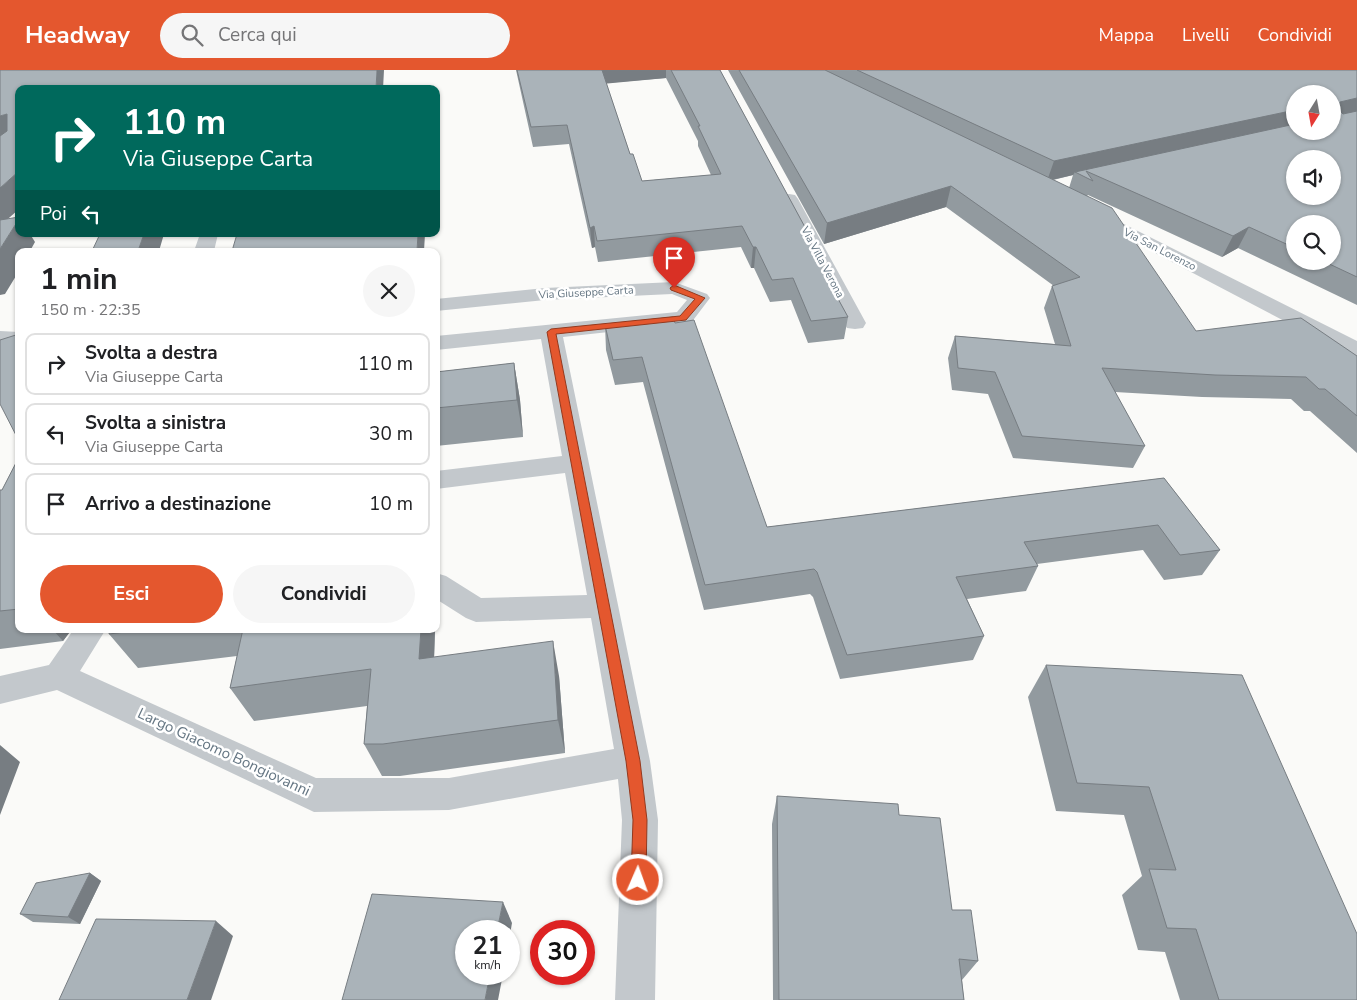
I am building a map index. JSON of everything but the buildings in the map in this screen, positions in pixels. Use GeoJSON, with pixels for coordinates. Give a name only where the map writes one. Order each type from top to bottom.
{"type":"FeatureCollection","features":[{"type":"Feature","properties":{"kind":"street","name":"Via Villa Verona"},"geometry":{"type":"LineString","coordinates":[[780,183],[855,323]]}},
{"type":"Feature","properties":{"kind":"street","name":"Via San Lorenzo"},"geometry":{"type":"LineString","coordinates":[[1081,208],[1357,350]]}},
{"type":"Feature","properties":{"kind":"street","name":"Via Giuseppe Carta"},"geometry":{"type":"LineString","coordinates":[[440,305],[545,294],[674,288],[700,298],[683,318],[440,343]]}},
{"type":"Feature","properties":{"kind":"street"},"geometry":{"type":"LineString","coordinates":[[551,332],[633,761],[640,820],[635,1000]]}},
{"type":"Feature","properties":{"kind":"street"},"geometry":{"type":"LineString","coordinates":[[0,338],[15,339]]}},
{"type":"Feature","properties":{"kind":"street"},"geometry":{"type":"LineString","coordinates":[[440,480],[576,463]]}},
{"type":"Feature","properties":{"kind":"street"},"geometry":{"type":"LineString","coordinates":[[440,587],[476,610],[603,606]]}},
{"type":"Feature","properties":{"kind":"street"},"geometry":{"type":"LineString","coordinates":[[0,690],[59,676],[88,633]]}},
{"type":"Feature","properties":{"kind":"street","name":"Largo Giacomo Bongiovanni"},"geometry":{"type":"LineString","coordinates":[[59,676],[314,795],[449,794],[633,761]]}},
{"type":"Feature","properties":{"kind":"route"},"geometry":{"type":"LineString","coordinates":[[638,880],[640,820],[633,761],[551,332],[683,318],[700,298],[674,288]]}}]}
